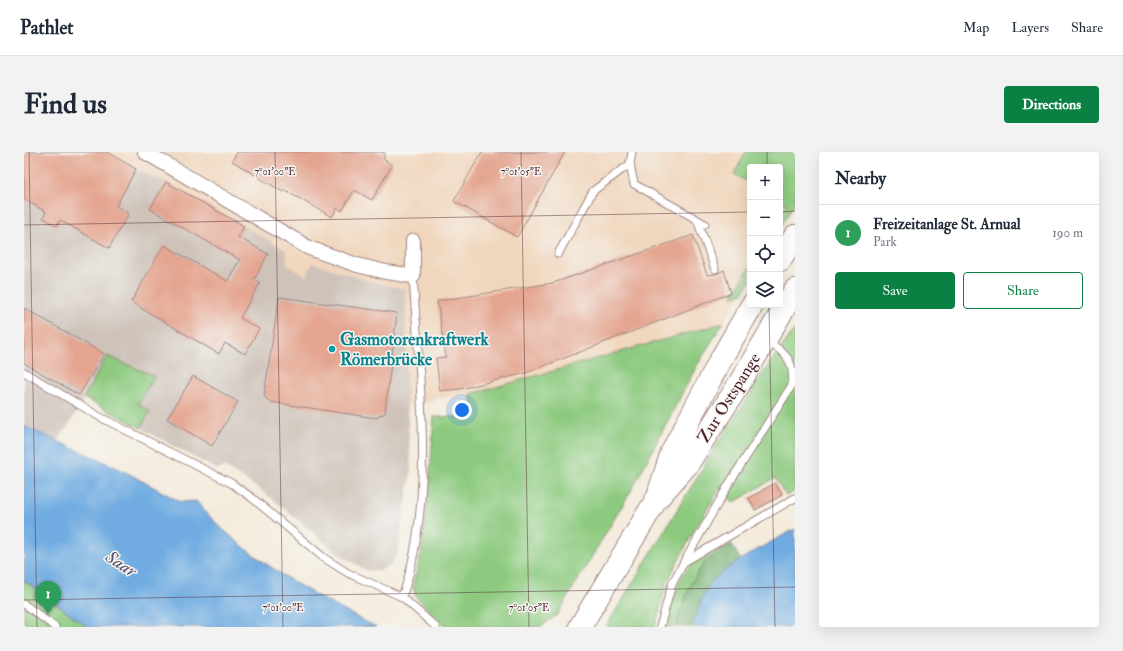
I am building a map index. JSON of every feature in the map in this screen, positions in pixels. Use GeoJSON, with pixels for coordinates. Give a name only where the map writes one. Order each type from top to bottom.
{"type":"FeatureCollection","features":[{"type":"Feature","properties":{"kind":"main road"},"geometry":{"type":"LineString","coordinates":[[783,255],[795,236]]}},
{"type":"Feature","properties":{"kind":"main road","name":"Zur Ostspange"},"geometry":{"type":"LineString","coordinates":[[580,627],[656,500],[687,465],[766,340],[795,290]]}},
{"type":"Feature","properties":{"kind":"main road","name":"Zur Ostspange"},"geometry":{"type":"LineString","coordinates":[[656,500],[672,452],[721,359],[750,308]]}},
{"type":"Feature","properties":{"kind":"street"},"geometry":{"type":"LineString","coordinates":[[145,152],[309,248],[357,265],[386,272],[414,276],[412,241]]}},
{"type":"Feature","properties":{"kind":"lane"},"geometry":{"type":"LineString","coordinates":[[632,152],[630,164],[634,184],[705,224]]}},
{"type":"Feature","properties":{"kind":"lane"},"geometry":{"type":"LineString","coordinates":[[558,254],[593,191],[630,164]]}},
{"type":"Feature","properties":{"kind":"lane"},"geometry":{"type":"LineString","coordinates":[[697,220],[715,269]]}},
{"type":"Feature","properties":{"kind":"lane"},"geometry":{"type":"LineString","coordinates":[[402,597],[408,580],[414,550],[421,489],[421,405],[414,276]]}},
{"type":"Feature","properties":{"kind":"lane"},"geometry":{"type":"LineString","coordinates":[[660,627],[672,584],[684,562],[736,473],[792,385],[795,371],[791,361],[766,340]]}},
{"type":"Feature","properties":{"kind":"lane"},"geometry":{"type":"LineString","coordinates":[[24,372],[100,416],[231,483],[251,497],[324,558],[348,573],[402,597],[436,627]]}},
{"type":"Feature","properties":{"kind":"lane"},"geometry":{"type":"LineString","coordinates":[[684,562],[795,498]]}},
{"type":"Feature","properties":{"kind":"lane"},"geometry":{"type":"LineString","coordinates":[[24,604],[55,627]]}},
{"type":"Feature","properties":{"kind":"shaded area"},"geometry":{"type":"Polygon","coordinates":[[[24,152],[795,152],[795,199],[783,221],[783,164],[747,164],[747,285],[723,323],[471,394],[435,399],[421,405],[407,405],[411,472],[397,555],[392,564],[378,571],[366,570],[338,553],[265,493],[225,467],[216,469],[85,398],[58,442],[24,426],[24,152]]]}},
{"type":"Feature","properties":{"kind":"shaded area"},"geometry":{"type":"Polygon","coordinates":[[[24,152],[107,152],[136,169],[166,182],[286,250],[287,265],[306,276],[313,263],[372,282],[405,289],[407,405],[411,472],[397,555],[392,564],[378,571],[366,570],[338,553],[265,493],[225,467],[216,469],[85,398],[58,442],[24,426],[24,152]]]}},
{"type":"Feature","properties":{"kind":"green space"},"geometry":{"type":"Polygon","coordinates":[[[746,152],[795,152],[795,202],[783,223],[783,210],[787,204],[783,202],[783,164],[747,164],[747,181],[734,174],[746,152]]]}},
{"type":"Feature","properties":{"kind":"green space"},"geometry":{"type":"Polygon","coordinates":[[[747,271],[747,286],[743,293],[732,297],[747,271]]]}},
{"type":"Feature","properties":{"kind":"green space"},"geometry":{"type":"Polygon","coordinates":[[[723,323],[695,369],[631,491],[557,615],[540,627],[446,627],[420,602],[415,595],[413,585],[422,550],[429,490],[434,417],[471,416],[471,394],[723,323]]]}},
{"type":"Feature","properties":{"kind":"green space"},"geometry":{"type":"Polygon","coordinates":[[[795,329],[795,491],[786,496],[775,478],[733,503],[721,487],[695,529],[667,582],[655,627],[606,627],[717,444],[774,357],[795,329]]]}},
{"type":"Feature","properties":{"kind":"green space"},"geometry":{"type":"Polygon","coordinates":[[[107,356],[154,376],[138,404],[150,411],[141,428],[84,398],[107,356]]]}},
{"type":"Feature","properties":{"kind":"green space"},"geometry":{"type":"Polygon","coordinates":[[[732,544],[704,563],[680,611],[677,627],[666,627],[671,604],[684,573],[697,560],[732,544]]]}},
{"type":"Feature","properties":{"kind":"green space"},"geometry":{"type":"Polygon","coordinates":[[[732,544],[741,561],[725,571],[699,606],[692,627],[677,627],[681,611],[694,578],[710,558],[732,544]]]}},
{"type":"Feature","properties":{"kind":"green space"},"geometry":{"type":"Polygon","coordinates":[[[24,580],[88,627],[24,627],[24,580]]]}},
{"type":"Feature","properties":{"kind":"water","name":"Saar"},"geometry":{"type":"Polygon","coordinates":[[[24,426],[122,470],[181,502],[196,501],[214,521],[234,539],[279,573],[328,602],[376,627],[88,627],[24,580],[24,426]]]}},
{"type":"Feature","properties":{"kind":"water"},"geometry":{"type":"Polygon","coordinates":[[[795,529],[795,627],[692,627],[704,594],[716,577],[750,554],[795,529]]]}},
{"type":"Feature","properties":{"kind":"building"},"geometry":{"type":"Polygon","coordinates":[[[24,152],[107,152],[136,169],[116,206],[129,213],[109,248],[60,220],[57,226],[43,218],[46,212],[24,199],[24,152]]]}},
{"type":"Feature","properties":{"kind":"building"},"geometry":{"type":"Polygon","coordinates":[[[237,152],[384,152],[384,160],[392,165],[372,200],[354,190],[342,211],[337,208],[332,217],[284,190],[283,192],[232,161],[237,152]]]}},
{"type":"Feature","properties":{"kind":"building"},"geometry":{"type":"Polygon","coordinates":[[[482,152],[565,152],[517,237],[454,201],[482,152]]]}},
{"type":"Feature","properties":{"kind":"building"},"geometry":{"type":"Polygon","coordinates":[[[166,182],[244,226],[238,237],[268,254],[254,280],[260,283],[240,318],[259,329],[245,354],[225,343],[219,354],[131,302],[164,245],[227,281],[240,260],[150,209],[166,182]]]}},
{"type":"Feature","properties":{"kind":"building"},"geometry":{"type":"Polygon","coordinates":[[[693,235],[707,275],[716,274],[724,270],[731,293],[526,373],[460,389],[440,391],[436,358],[446,357],[437,301],[553,283],[693,235]]]}},
{"type":"Feature","properties":{"kind":"building","name":"Gasmotorenkraftwerk Römerbrücke"},"geometry":{"type":"Polygon","coordinates":[[[279,297],[397,313],[385,413],[376,418],[270,402],[264,396],[279,297]]]}},
{"type":"Feature","properties":{"kind":"building"},"geometry":{"type":"Polygon","coordinates":[[[24,308],[104,354],[79,395],[24,363],[24,308]]]}},
{"type":"Feature","properties":{"kind":"building"},"geometry":{"type":"Polygon","coordinates":[[[193,376],[238,402],[212,446],[167,419],[193,376]]]}},
{"type":"Feature","properties":{"kind":"building"},"geometry":{"type":"Polygon","coordinates":[[[775,483],[782,495],[755,510],[749,498],[775,483]]]}},
{"type":"Feature","properties":{"kind":"place","name":"Gasmotorenkraftwerk Römerbrücke"},"geometry":{"type":"Point","coordinates":[332,349]}},
{"type":"Feature","properties":{"kind":"place","name":"Freizeitanlage St. Arnual"},"geometry":{"type":"Point","coordinates":[48,614]}}]}
